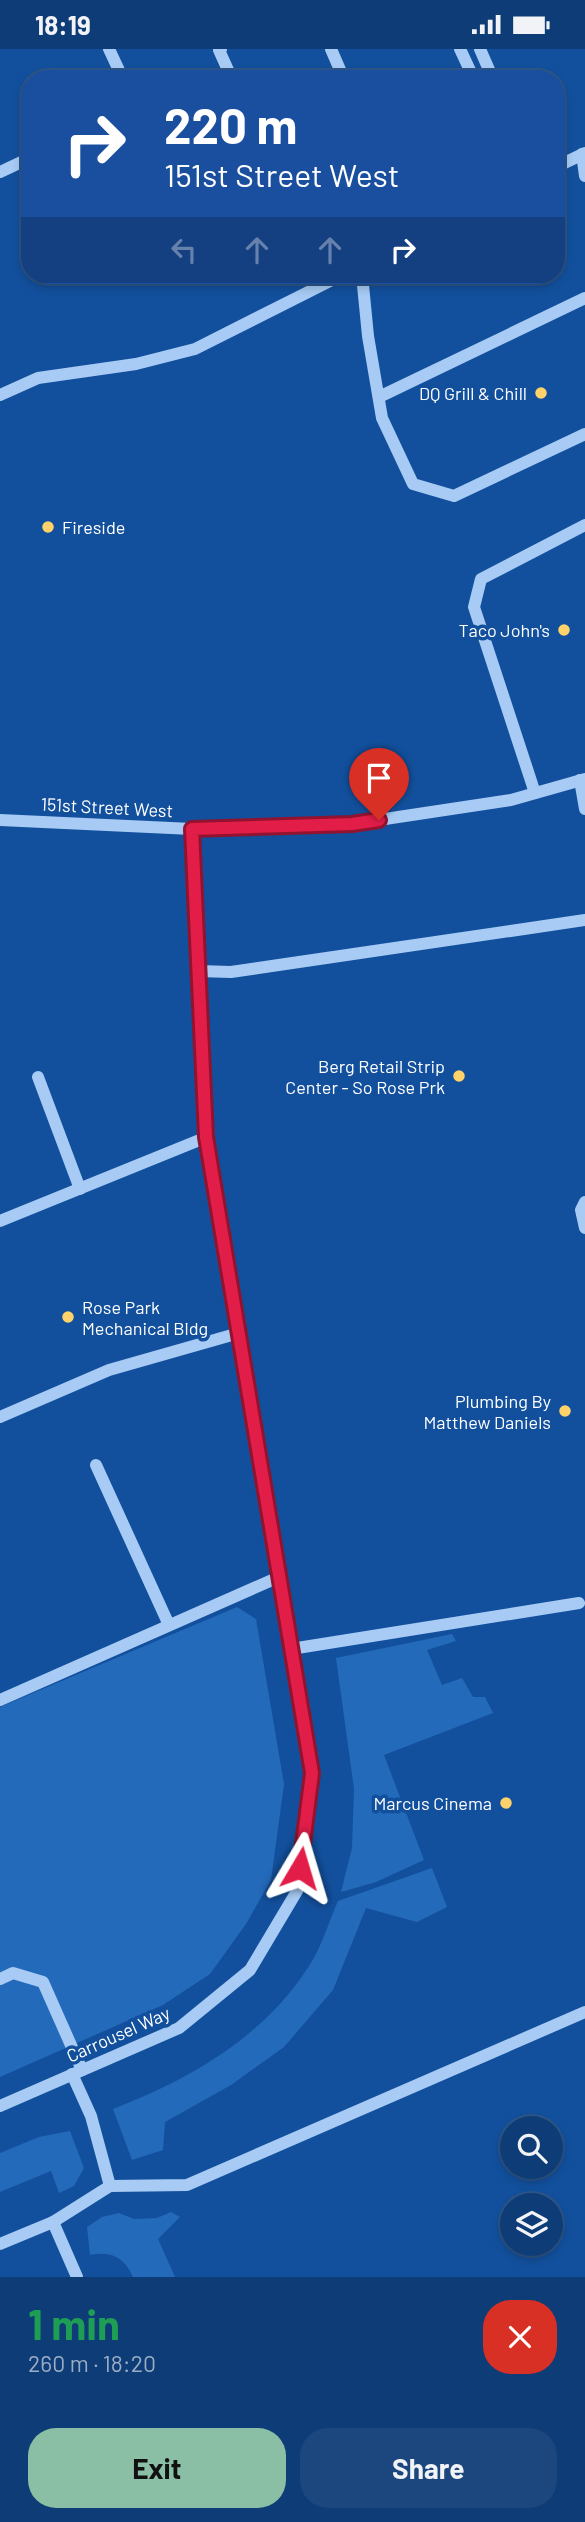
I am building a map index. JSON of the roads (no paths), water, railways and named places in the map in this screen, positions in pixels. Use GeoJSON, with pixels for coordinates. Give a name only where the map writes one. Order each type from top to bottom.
{"type":"FeatureCollection","features":[{"type":"Feature","properties":{"kind":"street"},"geometry":{"type":"LineString","coordinates":[[109,49],[118,70]]}},
{"type":"Feature","properties":{"kind":"street"},"geometry":{"type":"LineString","coordinates":[[220,49],[228,70]]}},
{"type":"Feature","properties":{"kind":"street"},"geometry":{"type":"LineString","coordinates":[[331,49],[340,70]]}},
{"type":"Feature","properties":{"kind":"street"},"geometry":{"type":"LineString","coordinates":[[460,49],[470,70]]}},
{"type":"Feature","properties":{"kind":"street"},"geometry":{"type":"LineString","coordinates":[[480,49],[489,70]]}},
{"type":"Feature","properties":{"kind":"street"},"geometry":{"type":"LineString","coordinates":[[565,163],[583,154],[585,176]]}},
{"type":"Feature","properties":{"kind":"street"},"geometry":{"type":"LineString","coordinates":[[0,171],[21,162]]}},
{"type":"Feature","properties":{"kind":"street"},"geometry":{"type":"LineString","coordinates":[[0,395],[38,378],[136,364],[195,349],[314,284]]}},
{"type":"Feature","properties":{"kind":"street"},"geometry":{"type":"LineString","coordinates":[[363,284],[368,336],[382,418],[413,484],[454,496],[585,434]]}},
{"type":"Feature","properties":{"kind":"street"},"geometry":{"type":"LineString","coordinates":[[379,397],[585,298]]}},
{"type":"Feature","properties":{"kind":"street"},"geometry":{"type":"LineString","coordinates":[[535,793],[474,607],[481,579],[585,525]]}},
{"type":"Feature","properties":{"kind":"street"},"geometry":{"type":"LineString","coordinates":[[582,779],[585,809]]}},
{"type":"Feature","properties":{"kind":"street","name":"151st Street West"},"geometry":{"type":"LineString","coordinates":[[0,820],[192,829],[352,824],[511,800],[582,779]]}},
{"type":"Feature","properties":{"kind":"street","name":"Carrousel Way"},"geometry":{"type":"LineString","coordinates":[[0,2106],[179,2028],[250,1970],[297,1891],[312,1773],[206,1137],[192,829]]}},
{"type":"Feature","properties":{"kind":"street"},"geometry":{"type":"LineString","coordinates":[[198,971],[231,972],[585,920]]}},
{"type":"Feature","properties":{"kind":"street"},"geometry":{"type":"LineString","coordinates":[[38,1077],[80,1189]]}},
{"type":"Feature","properties":{"kind":"street"},"geometry":{"type":"LineString","coordinates":[[0,1221],[206,1137]]}},
{"type":"Feature","properties":{"kind":"street"},"geometry":{"type":"LineString","coordinates":[[585,1202],[581,1210],[585,1228]]}},
{"type":"Feature","properties":{"kind":"street"},"geometry":{"type":"LineString","coordinates":[[0,1417],[109,1370],[239,1333]]}},
{"type":"Feature","properties":{"kind":"street"},"geometry":{"type":"LineString","coordinates":[[96,1465],[169,1625]]}},
{"type":"Feature","properties":{"kind":"street"},"geometry":{"type":"LineString","coordinates":[[0,1700],[279,1577]]}},
{"type":"Feature","properties":{"kind":"street"},"geometry":{"type":"LineString","coordinates":[[291,1649],[579,1603]]}},
{"type":"Feature","properties":{"kind":"street"},"geometry":{"type":"LineString","coordinates":[[0,1979],[13,1973],[43,1982],[77,2072],[110,2186]]}},
{"type":"Feature","properties":{"kind":"street"},"geometry":{"type":"LineString","coordinates":[[0,2244],[53,2222],[110,2186],[187,2185],[585,2012]]}},
{"type":"Feature","properties":{"kind":"street"},"geometry":{"type":"LineString","coordinates":[[53,2222],[77,2277]]}},
{"type":"Feature","properties":{"kind":"place","name":"DQ Grill & Chill"},"geometry":{"type":"Point","coordinates":[541,393]}},
{"type":"Feature","properties":{"kind":"place","name":"Fireside"},"geometry":{"type":"Point","coordinates":[48,527]}},
{"type":"Feature","properties":{"kind":"place","name":"Taco John's"},"geometry":{"type":"Point","coordinates":[564,630]}},
{"type":"Feature","properties":{"kind":"place","name":"Berg Retail Strip Center - So Rose Prk"},"geometry":{"type":"Point","coordinates":[459,1076]}},
{"type":"Feature","properties":{"kind":"place","name":"Rose Park Mechanical Bldg"},"geometry":{"type":"Point","coordinates":[68,1317]}},
{"type":"Feature","properties":{"kind":"place","name":"Plumbing By Matthew Daniels"},"geometry":{"type":"Point","coordinates":[565,1411]}},
{"type":"Feature","properties":{"kind":"place","name":"Marcus Cinema"},"geometry":{"type":"Point","coordinates":[506,1803]}}]}
